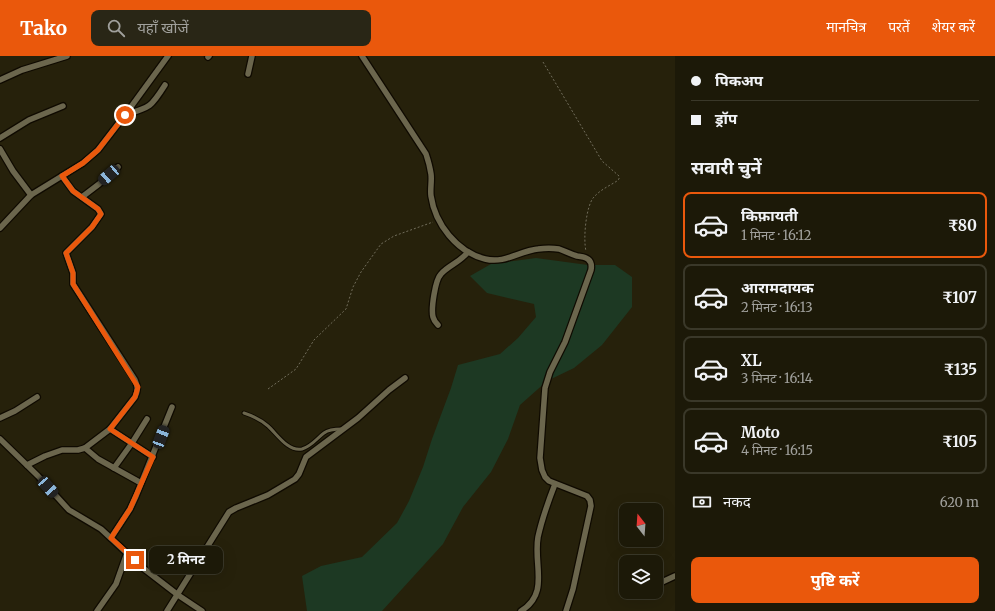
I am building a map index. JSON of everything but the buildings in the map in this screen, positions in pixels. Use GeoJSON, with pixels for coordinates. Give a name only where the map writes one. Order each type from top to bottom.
{"type":"FeatureCollection","features":[{"type":"Feature","properties":{"kind":"street"},"geometry":{"type":"LineString","coordinates":[[0,80],[22,70],[67,56]]}},
{"type":"Feature","properties":{"kind":"street"},"geometry":{"type":"LineString","coordinates":[[1,225],[31,195],[83,163],[98,150],[168,56]]}},
{"type":"Feature","properties":{"kind":"street"},"geometry":{"type":"LineString","coordinates":[[248,74],[252,56]]}},
{"type":"Feature","properties":{"kind":"street"},"geometry":{"type":"LineString","coordinates":[[362,56],[426,154],[431,175],[432,200],[439,220],[457,245],[483,259],[499,261],[533,250],[554,249],[586,258],[591,263],[590,270],[565,342],[550,372],[545,388],[540,458],[542,470],[545,477],[555,484],[582,493],[590,500],[591,506],[573,589],[566,611]]}},
{"type":"Feature","properties":{"kind":"street"},"geometry":{"type":"LineString","coordinates":[[125,115],[149,107],[154,103],[165,85]]}},
{"type":"Feature","properties":{"kind":"street"},"geometry":{"type":"LineString","coordinates":[[0,138],[29,120],[63,106]]}},
{"type":"Feature","properties":{"kind":"street"},"geometry":{"type":"LineString","coordinates":[[0,149],[13,171],[31,195]]}},
{"type":"Feature","properties":{"kind":"street"},"geometry":{"type":"LineString","coordinates":[[82,197],[118,167]]}},
{"type":"Feature","properties":{"kind":"street"},"geometry":{"type":"LineString","coordinates":[[27,466],[45,456],[62,450],[78,450],[85,448],[110,429],[135,397],[138,387],[73,284],[73,273],[66,253],[92,227],[101,214],[98,209],[73,191],[62,176]]}},
{"type":"Feature","properties":{"kind":"street"},"geometry":{"type":"LineString","coordinates":[[438,325],[434,319],[433,305],[439,277],[445,270],[460,261],[468,252]]}},
{"type":"Feature","properties":{"kind":"street"},"geometry":{"type":"LineString","coordinates":[[167,611],[229,512],[258,500],[295,479],[299,474],[306,457],[358,418],[389,390],[405,378]]}},
{"type":"Feature","properties":{"kind":"street"},"geometry":{"type":"LineString","coordinates":[[0,418],[37,398]]}},
{"type":"Feature","properties":{"kind":"street"},"geometry":{"type":"LineString","coordinates":[[111,538],[130,509],[153,457],[172,407]]}},
{"type":"Feature","properties":{"kind":"street"},"geometry":{"type":"LineString","coordinates":[[114,468],[147,419]]}},
{"type":"Feature","properties":{"kind":"street"},"geometry":{"type":"LineString","coordinates":[[110,429],[153,457]]}},
{"type":"Feature","properties":{"kind":"street"},"geometry":{"type":"LineString","coordinates":[[1,442],[27,466],[69,510],[101,529],[143,568],[202,611]]}},
{"type":"Feature","properties":{"kind":"street"},"geometry":{"type":"LineString","coordinates":[[85,448],[98,459],[141,484]]}},
{"type":"Feature","properties":{"kind":"street"},"geometry":{"type":"LineString","coordinates":[[521,611],[531,604],[539,586],[538,540],[544,513],[555,484]]}},
{"type":"Feature","properties":{"kind":"street"},"geometry":{"type":"LineString","coordinates":[[97,611],[116,584],[127,553]]}},
{"type":"Feature","properties":{"kind":"street"},"geometry":{"type":"LineString","coordinates":[[663,582],[675,576]]}},
{"type":"Feature","properties":{"kind":"lane"},"geometry":{"type":"LineString","coordinates":[[244,413],[258,419],[268,426],[288,446],[296,449],[305,448],[311,445],[326,432],[344,428]]}},
{"type":"Feature","properties":{"kind":"path"},"geometry":{"type":"LineString","coordinates":[[543,62],[602,161],[619,176],[619,180],[600,192],[590,202],[584,235],[586,258]]}},
{"type":"Feature","properties":{"kind":"path"},"geometry":{"type":"LineString","coordinates":[[268,390],[296,369],[314,340],[346,309],[353,286],[381,244],[394,236],[439,220]]}},
{"type":"Feature","properties":{"kind":"green space"},"geometry":{"type":"Polygon","coordinates":[[[536,258],[588,265],[615,265],[632,277],[632,307],[602,345],[574,368],[547,381],[520,405],[508,439],[491,472],[463,507],[443,544],[382,611],[307,611],[302,576],[321,566],[362,557],[397,523],[409,501],[423,467],[458,365],[500,354],[518,338],[536,317],[534,304],[487,293],[470,276],[491,264],[536,258]]]}},
{"type":"Feature","properties":{"kind":"route"},"geometry":{"type":"LineString","coordinates":[[125,115],[98,150],[83,163],[62,176],[73,191],[98,209],[101,213],[99,219],[66,253],[73,273],[73,284],[138,387],[135,397],[110,429],[153,457],[130,509],[111,538],[135,560]]}}]}
